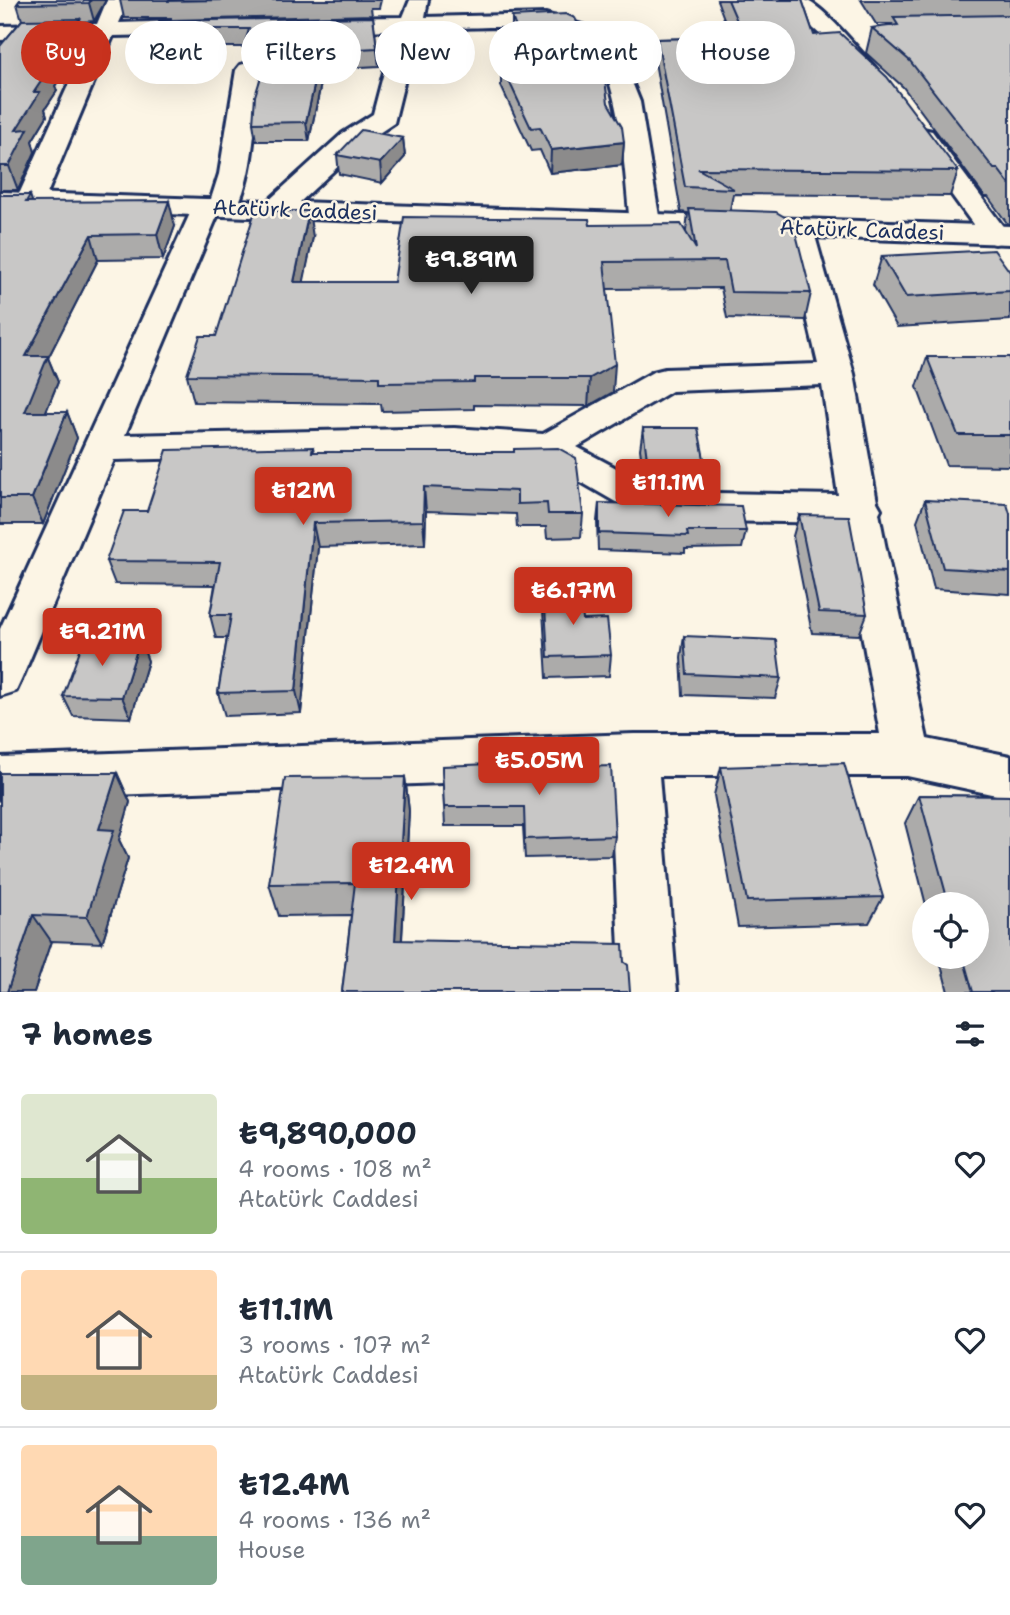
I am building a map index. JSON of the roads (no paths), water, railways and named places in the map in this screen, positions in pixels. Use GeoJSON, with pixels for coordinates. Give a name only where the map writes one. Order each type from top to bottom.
{"type":"FeatureCollection","features":[{"type":"Feature","properties":{"kind":"street"},"geometry":{"type":"LineString","coordinates":[[108,21],[118,0]]}},
{"type":"Feature","properties":{"kind":"street"},"geometry":{"type":"LineString","coordinates":[[410,21],[417,12],[419,0]]}},
{"type":"Feature","properties":{"kind":"street"},"geometry":{"type":"LineString","coordinates":[[793,0],[834,35],[837,43],[882,86]]}},
{"type":"Feature","properties":{"kind":"street"},"geometry":{"type":"LineString","coordinates":[[475,22],[546,20],[594,36],[611,60],[628,102],[645,222]]}},
{"type":"Feature","properties":{"kind":"street"},"geometry":{"type":"LineString","coordinates":[[111,30],[234,27]]}},
{"type":"Feature","properties":{"kind":"street"},"geometry":{"type":"LineString","coordinates":[[0,33],[21,32]]}},
{"type":"Feature","properties":{"kind":"street"},"geometry":{"type":"LineString","coordinates":[[834,35],[861,34]]}},
{"type":"Feature","properties":{"kind":"street"},"geometry":{"type":"LineString","coordinates":[[30,201],[80,84]]}},
{"type":"Feature","properties":{"kind":"street"},"geometry":{"type":"LineString","coordinates":[[0,678],[101,448],[233,174],[246,84]]}},
{"type":"Feature","properties":{"kind":"street"},"geometry":{"type":"LineString","coordinates":[[276,209],[352,139],[385,118],[393,84]]}},
{"type":"Feature","properties":{"kind":"street"},"geometry":{"type":"LineString","coordinates":[[907,116],[1002,235]]}},
{"type":"Feature","properties":{"kind":"street","name":"Atatürk Caddesi"},"geometry":{"type":"LineString","coordinates":[[0,200],[1002,235]]}},
{"type":"Feature","properties":{"kind":"street"},"geometry":{"type":"LineString","coordinates":[[800,228],[837,374],[862,509],[865,544],[907,755]]}},
{"type":"Feature","properties":{"kind":"street"},"geometry":{"type":"LineString","coordinates":[[549,447],[665,380],[837,374]]}},
{"type":"Feature","properties":{"kind":"street"},"geometry":{"type":"LineString","coordinates":[[101,448],[454,440],[549,447],[653,506],[862,509]]}},
{"type":"Feature","properties":{"kind":"street"},"geometry":{"type":"LineString","coordinates":[[634,755],[649,992]]}},
{"type":"Feature","properties":{"kind":"street"},"geometry":{"type":"LineString","coordinates":[[0,778],[634,755],[907,755],[1010,777]]}}]}
